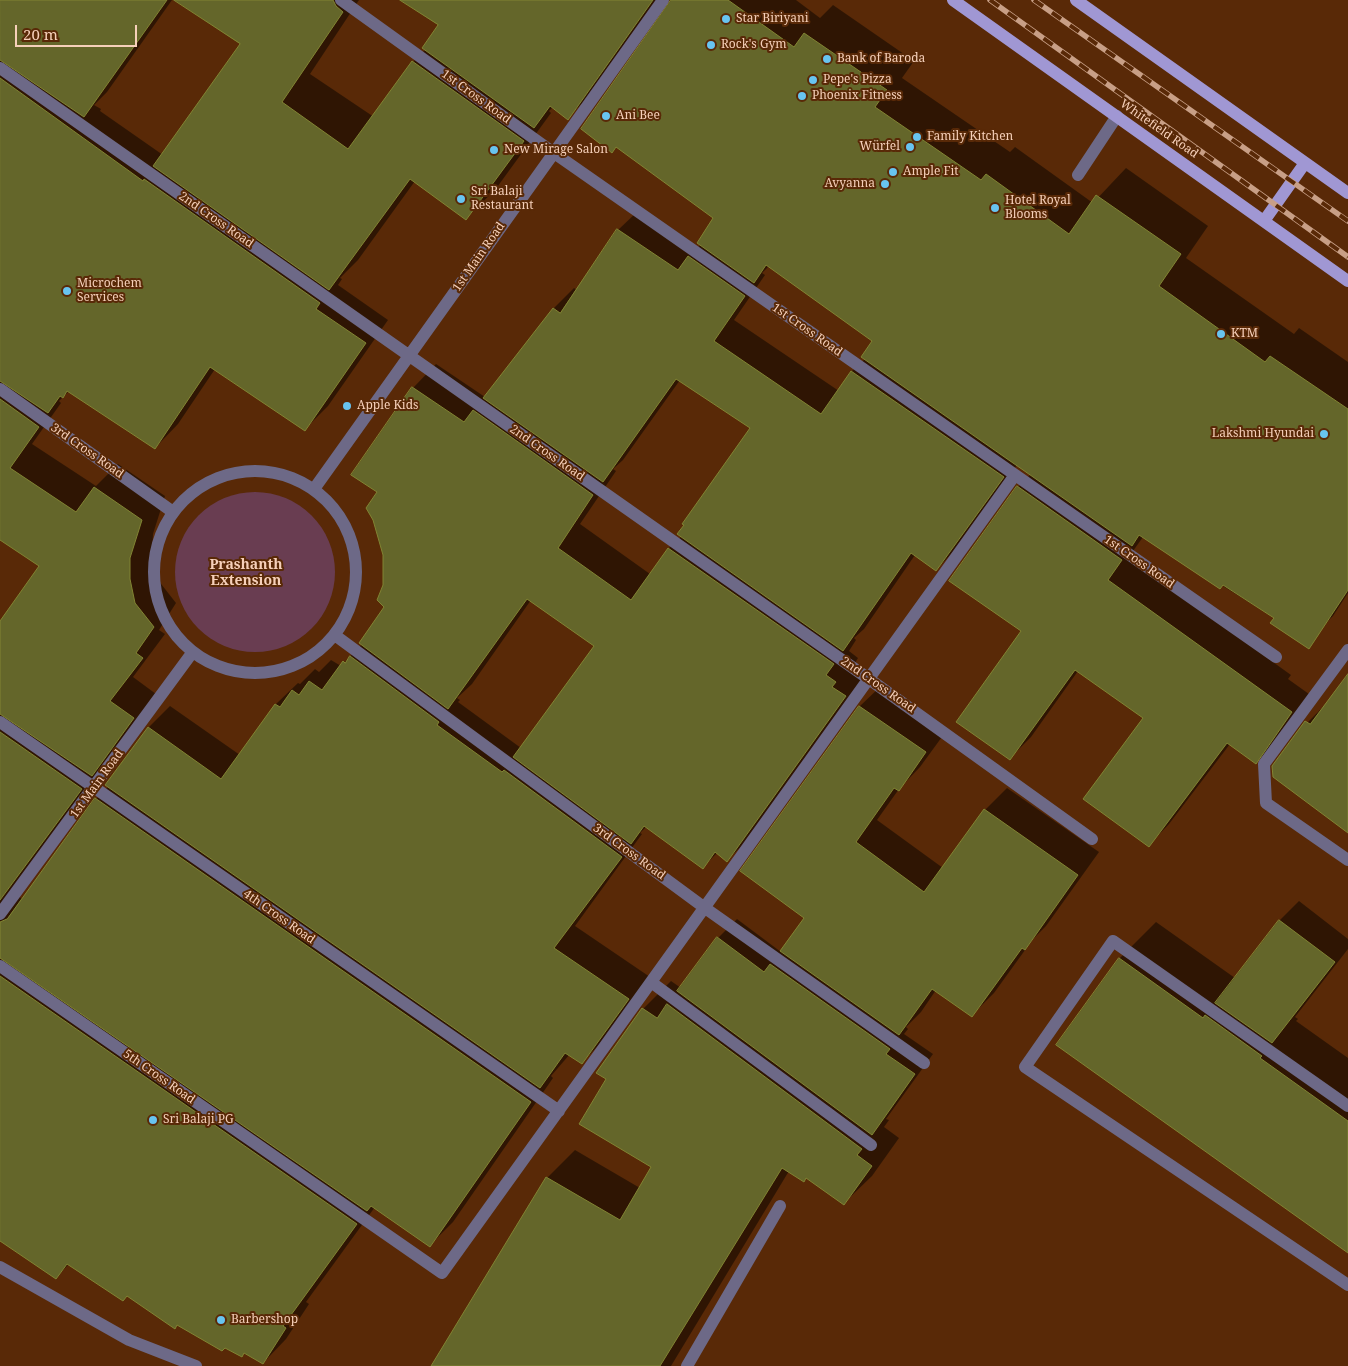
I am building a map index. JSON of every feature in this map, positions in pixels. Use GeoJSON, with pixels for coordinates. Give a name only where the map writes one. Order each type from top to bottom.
{"type":"FeatureCollection","features":[{"type":"Feature","properties":{"kind":"main road","name":"Whitefield Road"},"geometry":{"type":"LineString","coordinates":[[953,0],[1264,221],[1346,276]]}},
{"type":"Feature","properties":{"kind":"main road"},"geometry":{"type":"LineString","coordinates":[[1076,0],[1348,193]]}},
{"type":"Feature","properties":{"kind":"main road"},"geometry":{"type":"LineString","coordinates":[[1264,221],[1305,163]]}},
{"type":"Feature","properties":{"kind":"street","name":"1st Cross Road"},"geometry":{"type":"LineString","coordinates":[[341,0],[554,153],[1276,657]]}},
{"type":"Feature","properties":{"kind":"street","name":"1st Main Road"},"geometry":{"type":"LineString","coordinates":[[314,489],[663,0]]}},
{"type":"Feature","properties":{"kind":"street","name":"2nd Cross Road"},"geometry":{"type":"LineString","coordinates":[[0,68],[869,679],[1092,839]]}},
{"type":"Feature","properties":{"kind":"street"},"geometry":{"type":"LineString","coordinates":[[1078,175],[1117,116]]}},
{"type":"Feature","properties":{"kind":"street","name":"3rd Cross Road"},"geometry":{"type":"LineString","coordinates":[[0,389],[173,512]]}},
{"type":"Feature","properties":{"kind":"street"},"geometry":{"type":"LineString","coordinates":[[234,472],[276,473],[314,489],[344,523],[358,562],[352,605],[336,636],[294,667],[261,675],[220,668],[192,653],[173,634],[161,613],[153,587],[154,557],[162,527],[173,512],[182,501],[203,484],[234,472]]}},
{"type":"Feature","properties":{"kind":"street"},"geometry":{"type":"LineString","coordinates":[[559,1111],[1015,475]]}},
{"type":"Feature","properties":{"kind":"street","name":"3rd Cross Road"},"geometry":{"type":"LineString","coordinates":[[336,636],[705,908],[924,1063]]}},
{"type":"Feature","properties":{"kind":"street"},"geometry":{"type":"LineString","coordinates":[[1348,650],[1264,764],[1266,803],[1348,860]]}},
{"type":"Feature","properties":{"kind":"street","name":"1st Main Road"},"geometry":{"type":"LineString","coordinates":[[0,914],[192,653]]}},
{"type":"Feature","properties":{"kind":"street","name":"4th Cross Road"},"geometry":{"type":"LineString","coordinates":[[0,722],[559,1111]]}},
{"type":"Feature","properties":{"kind":"street"},"geometry":{"type":"LineString","coordinates":[[1348,1106],[1113,941],[1025,1067],[1348,1285]]}},
{"type":"Feature","properties":{"kind":"street","name":"5th Cross Road"},"geometry":{"type":"LineString","coordinates":[[0,966],[442,1273],[559,1111]]}},
{"type":"Feature","properties":{"kind":"street"},"geometry":{"type":"LineString","coordinates":[[651,982],[871,1144]]}},
{"type":"Feature","properties":{"kind":"street"},"geometry":{"type":"LineString","coordinates":[[687,1366],[780,1206]]}},
{"type":"Feature","properties":{"kind":"street"},"geometry":{"type":"LineString","coordinates":[[0,1267],[129,1340],[196,1366]]}},
{"type":"Feature","properties":{"kind":"shaded area"},"geometry":{"type":"Polygon","coordinates":[[[255,492],[285,498],[306,510],[317,521],[329,542],[335,572],[329,602],[317,623],[306,634],[285,646],[255,652],[225,646],[204,634],[193,623],[181,602],[175,572],[181,542],[193,521],[204,510],[225,498],[255,492]]]}},
{"type":"Feature","properties":{"kind":"building"},"geometry":{"type":"Polygon","coordinates":[[[0,0],[167,0],[84,117],[0,60],[0,0]]]}},
{"type":"Feature","properties":{"kind":"building"},"geometry":{"type":"Polygon","coordinates":[[[174,0],[333,0],[336,6],[343,12],[282,102],[348,149],[412,61],[524,141],[466,220],[410,179],[329,290],[153,166],[240,44],[174,0]]]}},
{"type":"Feature","properties":{"kind":"building"},"geometry":{"type":"Polygon","coordinates":[[[400,0],[653,0],[568,120],[550,106],[534,128],[422,48],[438,25],[400,0]]]}},
{"type":"Feature","properties":{"kind":"building"},"geometry":{"type":"Polygon","coordinates":[[[671,0],[728,0],[794,47],[804,33],[887,90],[875,107],[981,180],[986,174],[1069,234],[1096,195],[1181,254],[1159,286],[1265,362],[1270,356],[1348,409],[1348,590],[1309,649],[1270,623],[1274,618],[1223,585],[1220,589],[1139,535],[1132,546],[861,357],[872,341],[766,265],[754,283],[697,243],[713,218],[616,147],[612,153],[581,129],[671,0]]]}},
{"type":"Feature","properties":{"kind":"building"},"geometry":{"type":"Polygon","coordinates":[[[0,78],[143,181],[144,179],[320,303],[316,309],[366,343],[305,431],[210,367],[155,449],[67,391],[63,398],[60,396],[48,413],[0,381],[0,78]]]}},
{"type":"Feature","properties":{"kind":"building"},"geometry":{"type":"Polygon","coordinates":[[[617,229],[678,270],[688,256],[745,296],[714,341],[821,414],[851,371],[1004,477],[936,571],[911,553],[843,651],[677,534],[684,525],[682,524],[750,428],[676,379],[603,482],[483,398],[553,308],[560,313],[617,229]]]}},
{"type":"Feature","properties":{"kind":"building"},"geometry":{"type":"Polygon","coordinates":[[[412,387],[464,422],[473,410],[593,495],[558,548],[631,600],[668,548],[834,664],[826,675],[836,682],[832,687],[846,696],[727,862],[715,852],[703,869],[644,826],[631,844],[513,757],[594,646],[527,599],[448,709],[359,643],[384,607],[377,600],[383,585],[383,555],[373,520],[366,508],[377,492],[351,475],[412,387]]]}},
{"type":"Feature","properties":{"kind":"building"},"geometry":{"type":"Polygon","coordinates":[[[0,399],[39,427],[10,468],[76,512],[94,487],[142,520],[130,558],[130,579],[135,603],[154,627],[136,653],[143,658],[110,701],[134,718],[92,776],[0,714],[0,621],[39,566],[0,540],[0,399]]]}},
{"type":"Feature","properties":{"kind":"building"},"geometry":{"type":"Polygon","coordinates":[[[1017,486],[1122,560],[1108,580],[1292,712],[1256,764],[1227,743],[1149,847],[1083,799],[1143,718],[1075,670],[1010,760],[956,722],[1021,631],[949,581],[1017,486]]]}},
{"type":"Feature","properties":{"kind":"building"},"geometry":{"type":"Polygon","coordinates":[[[350,656],[439,722],[437,725],[502,772],[504,770],[622,857],[554,948],[629,999],[582,1064],[565,1053],[540,1088],[105,785],[148,727],[221,779],[275,704],[280,707],[292,690],[299,695],[309,681],[322,690],[343,661],[345,663],[350,656]]]}},
{"type":"Feature","properties":{"kind":"building"},"geometry":{"type":"Polygon","coordinates":[[[1348,674],[1348,833],[1273,777],[1272,766],[1305,721],[1310,724],[1348,674]]]}},
{"type":"Feature","properties":{"kind":"building"},"geometry":{"type":"Polygon","coordinates":[[[859,706],[926,752],[899,791],[894,788],[856,842],[924,892],[984,809],[1078,875],[1025,950],[1022,948],[972,1017],[932,989],[899,1035],[780,951],[804,918],[740,871],[859,706]]]}},
{"type":"Feature","properties":{"kind":"building"},"geometry":{"type":"Polygon","coordinates":[[[0,732],[82,789],[0,900],[0,732]]]}},
{"type":"Feature","properties":{"kind":"building"},"geometry":{"type":"Polygon","coordinates":[[[95,798],[531,1102],[430,1247],[371,1206],[367,1211],[0,958],[0,922],[7,919],[95,798]]]}},
{"type":"Feature","properties":{"kind":"building"},"geometry":{"type":"Polygon","coordinates":[[[1279,920],[1335,962],[1272,1043],[1215,1003],[1279,920]]]}},
{"type":"Feature","properties":{"kind":"building"},"geometry":{"type":"Polygon","coordinates":[[[717,937],[764,972],[770,964],[890,1049],[886,1054],[915,1074],[872,1135],[677,991],[717,937]]]}},
{"type":"Feature","properties":{"kind":"building"},"geometry":{"type":"Polygon","coordinates":[[[1119,958],[1203,1018],[1205,1015],[1262,1056],[1260,1058],[1348,1121],[1348,1253],[1056,1045],[1119,958]]]}},
{"type":"Feature","properties":{"kind":"building"},"geometry":{"type":"Polygon","coordinates":[[[0,976],[357,1224],[283,1326],[286,1328],[263,1364],[244,1353],[242,1357],[225,1348],[222,1351],[177,1325],[175,1329],[127,1296],[123,1301],[67,1264],[56,1279],[0,1241],[0,976]]]}},
{"type":"Feature","properties":{"kind":"building"},"geometry":{"type":"Polygon","coordinates":[[[667,1004],[862,1149],[857,1155],[872,1166],[844,1205],[806,1178],[804,1182],[782,1168],[660,1366],[431,1366],[546,1177],[620,1220],[651,1167],[579,1124],[606,1079],[596,1073],[642,1008],[657,1018],[667,1004]]]}},
{"type":"Feature","properties":{"kind":"railway"},"geometry":{"type":"LineString","coordinates":[[990,0],[1348,257]]}},
{"type":"Feature","properties":{"kind":"railway"},"geometry":{"type":"LineString","coordinates":[[1034,0],[1348,221]]}},
{"type":"Feature","properties":{"kind":"place","name":"Star Biriyani"},"geometry":{"type":"Point","coordinates":[726,19]}},
{"type":"Feature","properties":{"kind":"place","name":"Rock's Gym"},"geometry":{"type":"Point","coordinates":[711,45]}},
{"type":"Feature","properties":{"kind":"place","name":"Bank of Baroda"},"geometry":{"type":"Point","coordinates":[827,59]}},
{"type":"Feature","properties":{"kind":"place","name":"Pepe's Pizza"},"geometry":{"type":"Point","coordinates":[813,80]}},
{"type":"Feature","properties":{"kind":"place","name":"Phoenix Fitness"},"geometry":{"type":"Point","coordinates":[802,96]}},
{"type":"Feature","properties":{"kind":"place","name":"Ani Bee"},"geometry":{"type":"Point","coordinates":[606,116]}},
{"type":"Feature","properties":{"kind":"place","name":"Family Kitchen"},"geometry":{"type":"Point","coordinates":[917,137]}},
{"type":"Feature","properties":{"kind":"place","name":"Würfel"},"geometry":{"type":"Point","coordinates":[910,147]}},
{"type":"Feature","properties":{"kind":"place","name":"New Mirage Salon"},"geometry":{"type":"Point","coordinates":[494,150]}},
{"type":"Feature","properties":{"kind":"place","name":"Ample Fit"},"geometry":{"type":"Point","coordinates":[893,172]}},
{"type":"Feature","properties":{"kind":"place","name":"Avyanna"},"geometry":{"type":"Point","coordinates":[885,184]}},
{"type":"Feature","properties":{"kind":"place","name":"Sri Balaji Restaurant"},"geometry":{"type":"Point","coordinates":[461,199]}},
{"type":"Feature","properties":{"kind":"place","name":"Hotel Royal Blooms"},"geometry":{"type":"Point","coordinates":[995,208]}},
{"type":"Feature","properties":{"kind":"place","name":"Microchem Services"},"geometry":{"type":"Point","coordinates":[67,291]}},
{"type":"Feature","properties":{"kind":"place","name":"KTM"},"geometry":{"type":"Point","coordinates":[1221,334]}},
{"type":"Feature","properties":{"kind":"place","name":"Apple Kids"},"geometry":{"type":"Point","coordinates":[347,406]}},
{"type":"Feature","properties":{"kind":"place","name":"Lakshmi Hyundai"},"geometry":{"type":"Point","coordinates":[1324,434]}},
{"type":"Feature","properties":{"kind":"place","name":"Sri Balaji PG"},"geometry":{"type":"Point","coordinates":[153,1120]}},
{"type":"Feature","properties":{"kind":"place","name":"Barbershop"},"geometry":{"type":"Point","coordinates":[221,1320]}},
{"type":"Feature","properties":{"kind":"district","name":"Prashanth Extension"},"geometry":{"type":"Point","coordinates":[246,574]}}]}
